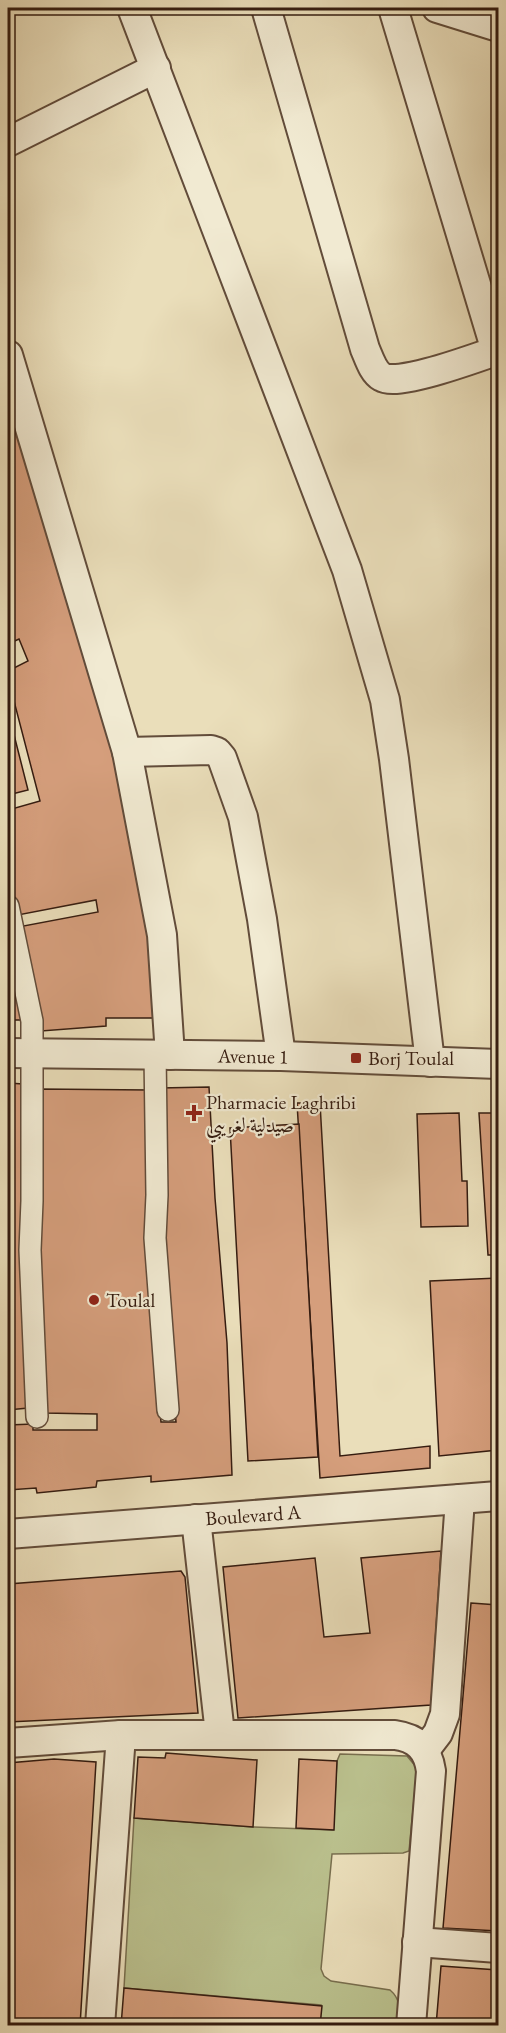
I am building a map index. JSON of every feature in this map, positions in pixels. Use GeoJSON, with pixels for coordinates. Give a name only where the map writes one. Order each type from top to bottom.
{"type":"FeatureCollection","features":[{"type":"Feature","properties":{"kind":"street"},"geometry":{"type":"LineString","coordinates":[[132,8],[347,570],[385,700],[430,1062]]}},
{"type":"Feature","properties":{"kind":"street"},"geometry":{"type":"LineString","coordinates":[[266,8],[365,349],[378,374],[384,379],[411,378],[497,351],[393,8]]}},
{"type":"Feature","properties":{"kind":"street"},"geometry":{"type":"LineString","coordinates":[[437,8],[498,27]]}},
{"type":"Feature","properties":{"kind":"street"},"geometry":{"type":"LineString","coordinates":[[8,142],[156,68]]}},
{"type":"Feature","properties":{"kind":"street"},"geometry":{"type":"LineString","coordinates":[[8,355],[127,752],[162,935],[163,1055],[155,1238],[168,1410]]}},
{"type":"Feature","properties":{"kind":"street"},"geometry":{"type":"LineString","coordinates":[[127,752],[211,750],[217,752],[222,758],[243,817],[262,919],[281,1056]]}},
{"type":"Feature","properties":{"kind":"street"},"geometry":{"type":"LineString","coordinates":[[8,906],[32,1022],[20,1054],[37,1417]]}},
{"type":"Feature","properties":{"kind":"street","name":"Avenue 1"},"geometry":{"type":"LineString","coordinates":[[20,1054],[281,1056],[498,1064]]}},
{"type":"Feature","properties":{"kind":"street","name":"Boulevard A"},"geometry":{"type":"LineString","coordinates":[[8,1534],[498,1496]]}},
{"type":"Feature","properties":{"kind":"street"},"geometry":{"type":"LineString","coordinates":[[424,1750],[438,1733],[445,1714],[460,1499]]}},
{"type":"Feature","properties":{"kind":"street"},"geometry":{"type":"LineString","coordinates":[[196,1519],[220,1734]]}},
{"type":"Feature","properties":{"kind":"street"},"geometry":{"type":"LineString","coordinates":[[8,1743],[121,1735],[220,1734],[395,1735],[417,1742],[430,1760],[431,1771],[411,2025]]}},
{"type":"Feature","properties":{"kind":"street"},"geometry":{"type":"LineString","coordinates":[[100,2025],[121,1735]]}},
{"type":"Feature","properties":{"kind":"street"},"geometry":{"type":"LineString","coordinates":[[417,1942],[498,1948]]}},
{"type":"Feature","properties":{"kind":"green space"},"geometry":{"type":"Polygon","coordinates":[[[340,1754],[407,1756],[417,1768],[409,1851],[332,1854],[321,1969],[324,1976],[331,1981],[390,1990],[398,2002],[397,2025],[320,2025],[321,2005],[124,1988],[134,1818],[253,1827],[333,1830],[337,1761],[340,1754]]]}},
{"type":"Feature","properties":{"kind":"building"},"geometry":{"type":"Polygon","coordinates":[[[8,385],[105,705],[140,854],[157,1018],[106,1018],[106,1026],[41,1031],[18,927],[98,912],[96,900],[18,915],[8,880],[8,810],[40,801],[8,678],[8,671],[28,661],[19,639],[8,644],[8,385]]]}},
{"type":"Feature","properties":{"kind":"building"},"geometry":{"type":"Polygon","coordinates":[[[8,711],[28,790],[8,795],[8,711]]]}},
{"type":"Feature","properties":{"kind":"building"},"geometry":{"type":"Polygon","coordinates":[[[8,935],[25,1020],[8,1020],[8,935]]]}},
{"type":"Feature","properties":{"kind":"building"},"geometry":{"type":"Polygon","coordinates":[[[8,1083],[23,1084],[28,1408],[8,1410],[8,1083]]]}},
{"type":"Feature","properties":{"kind":"building","name":"Toulal"},"geometry":{"type":"Polygon","coordinates":[[[209,1087],[215,1198],[227,1343],[232,1475],[151,1482],[151,1476],[97,1481],[96,1487],[37,1493],[36,1488],[8,1490],[8,1425],[33,1424],[33,1430],[97,1430],[97,1414],[44,1413],[36,1251],[39,1089],[149,1090],[146,1252],[161,1422],[176,1422],[160,1236],[160,1088],[209,1087]]]}},
{"type":"Feature","properties":{"kind":"building"},"geometry":{"type":"Polygon","coordinates":[[[297,1103],[320,1103],[340,1456],[430,1446],[430,1468],[320,1478],[297,1103]]]}},
{"type":"Feature","properties":{"kind":"building"},"geometry":{"type":"Polygon","coordinates":[[[459,1113],[462,1181],[467,1181],[468,1226],[421,1227],[417,1114],[459,1113]]]}},
{"type":"Feature","properties":{"kind":"building"},"geometry":{"type":"Polygon","coordinates":[[[479,1113],[498,1113],[498,1255],[488,1255],[479,1113]]]}},
{"type":"Feature","properties":{"kind":"building"},"geometry":{"type":"Polygon","coordinates":[[[299,1124],[318,1457],[248,1461],[230,1128],[299,1124]]]}},
{"type":"Feature","properties":{"kind":"building"},"geometry":{"type":"Polygon","coordinates":[[[498,1278],[498,1450],[439,1456],[430,1281],[498,1278]]]}},
{"type":"Feature","properties":{"kind":"building"},"geometry":{"type":"Polygon","coordinates":[[[441,1551],[431,1705],[238,1718],[223,1567],[315,1558],[324,1637],[370,1633],[361,1558],[441,1551]]]}},
{"type":"Feature","properties":{"kind":"building"},"geometry":{"type":"Polygon","coordinates":[[[181,1571],[185,1577],[198,1713],[8,1722],[8,1584],[181,1571]]]}},
{"type":"Feature","properties":{"kind":"building"},"geometry":{"type":"Polygon","coordinates":[[[471,1603],[498,1605],[498,1931],[443,1928],[471,1603]]]}},
{"type":"Feature","properties":{"kind":"building"},"geometry":{"type":"Polygon","coordinates":[[[166,1753],[257,1760],[253,1827],[134,1818],[138,1757],[165,1758],[166,1753]]]}},
{"type":"Feature","properties":{"kind":"building"},"geometry":{"type":"Polygon","coordinates":[[[54,1759],[96,1762],[80,2026],[8,2026],[8,1763],[54,1759]]]}},
{"type":"Feature","properties":{"kind":"building"},"geometry":{"type":"Polygon","coordinates":[[[299,1759],[337,1761],[334,1830],[296,1828],[299,1759]]]}},
{"type":"Feature","properties":{"kind":"building"},"geometry":{"type":"Polygon","coordinates":[[[441,1966],[498,1970],[498,2026],[436,2026],[441,1966]]]}},
{"type":"Feature","properties":{"kind":"building"},"geometry":{"type":"Polygon","coordinates":[[[124,1988],[322,2006],[320,2026],[121,2026],[124,1988]]]}},
{"type":"Feature","properties":{"kind":"place","name":"Borj Toulal"},"geometry":{"type":"Point","coordinates":[356,1058]}},
{"type":"Feature","properties":{"kind":"place","name":"Pharmacie Laghribi صيدلية لغريبي"},"geometry":{"type":"Point","coordinates":[194,1113]}},
{"type":"Feature","properties":{"kind":"place","name":"Toulal"},"geometry":{"type":"Point","coordinates":[94,1300]}}]}
